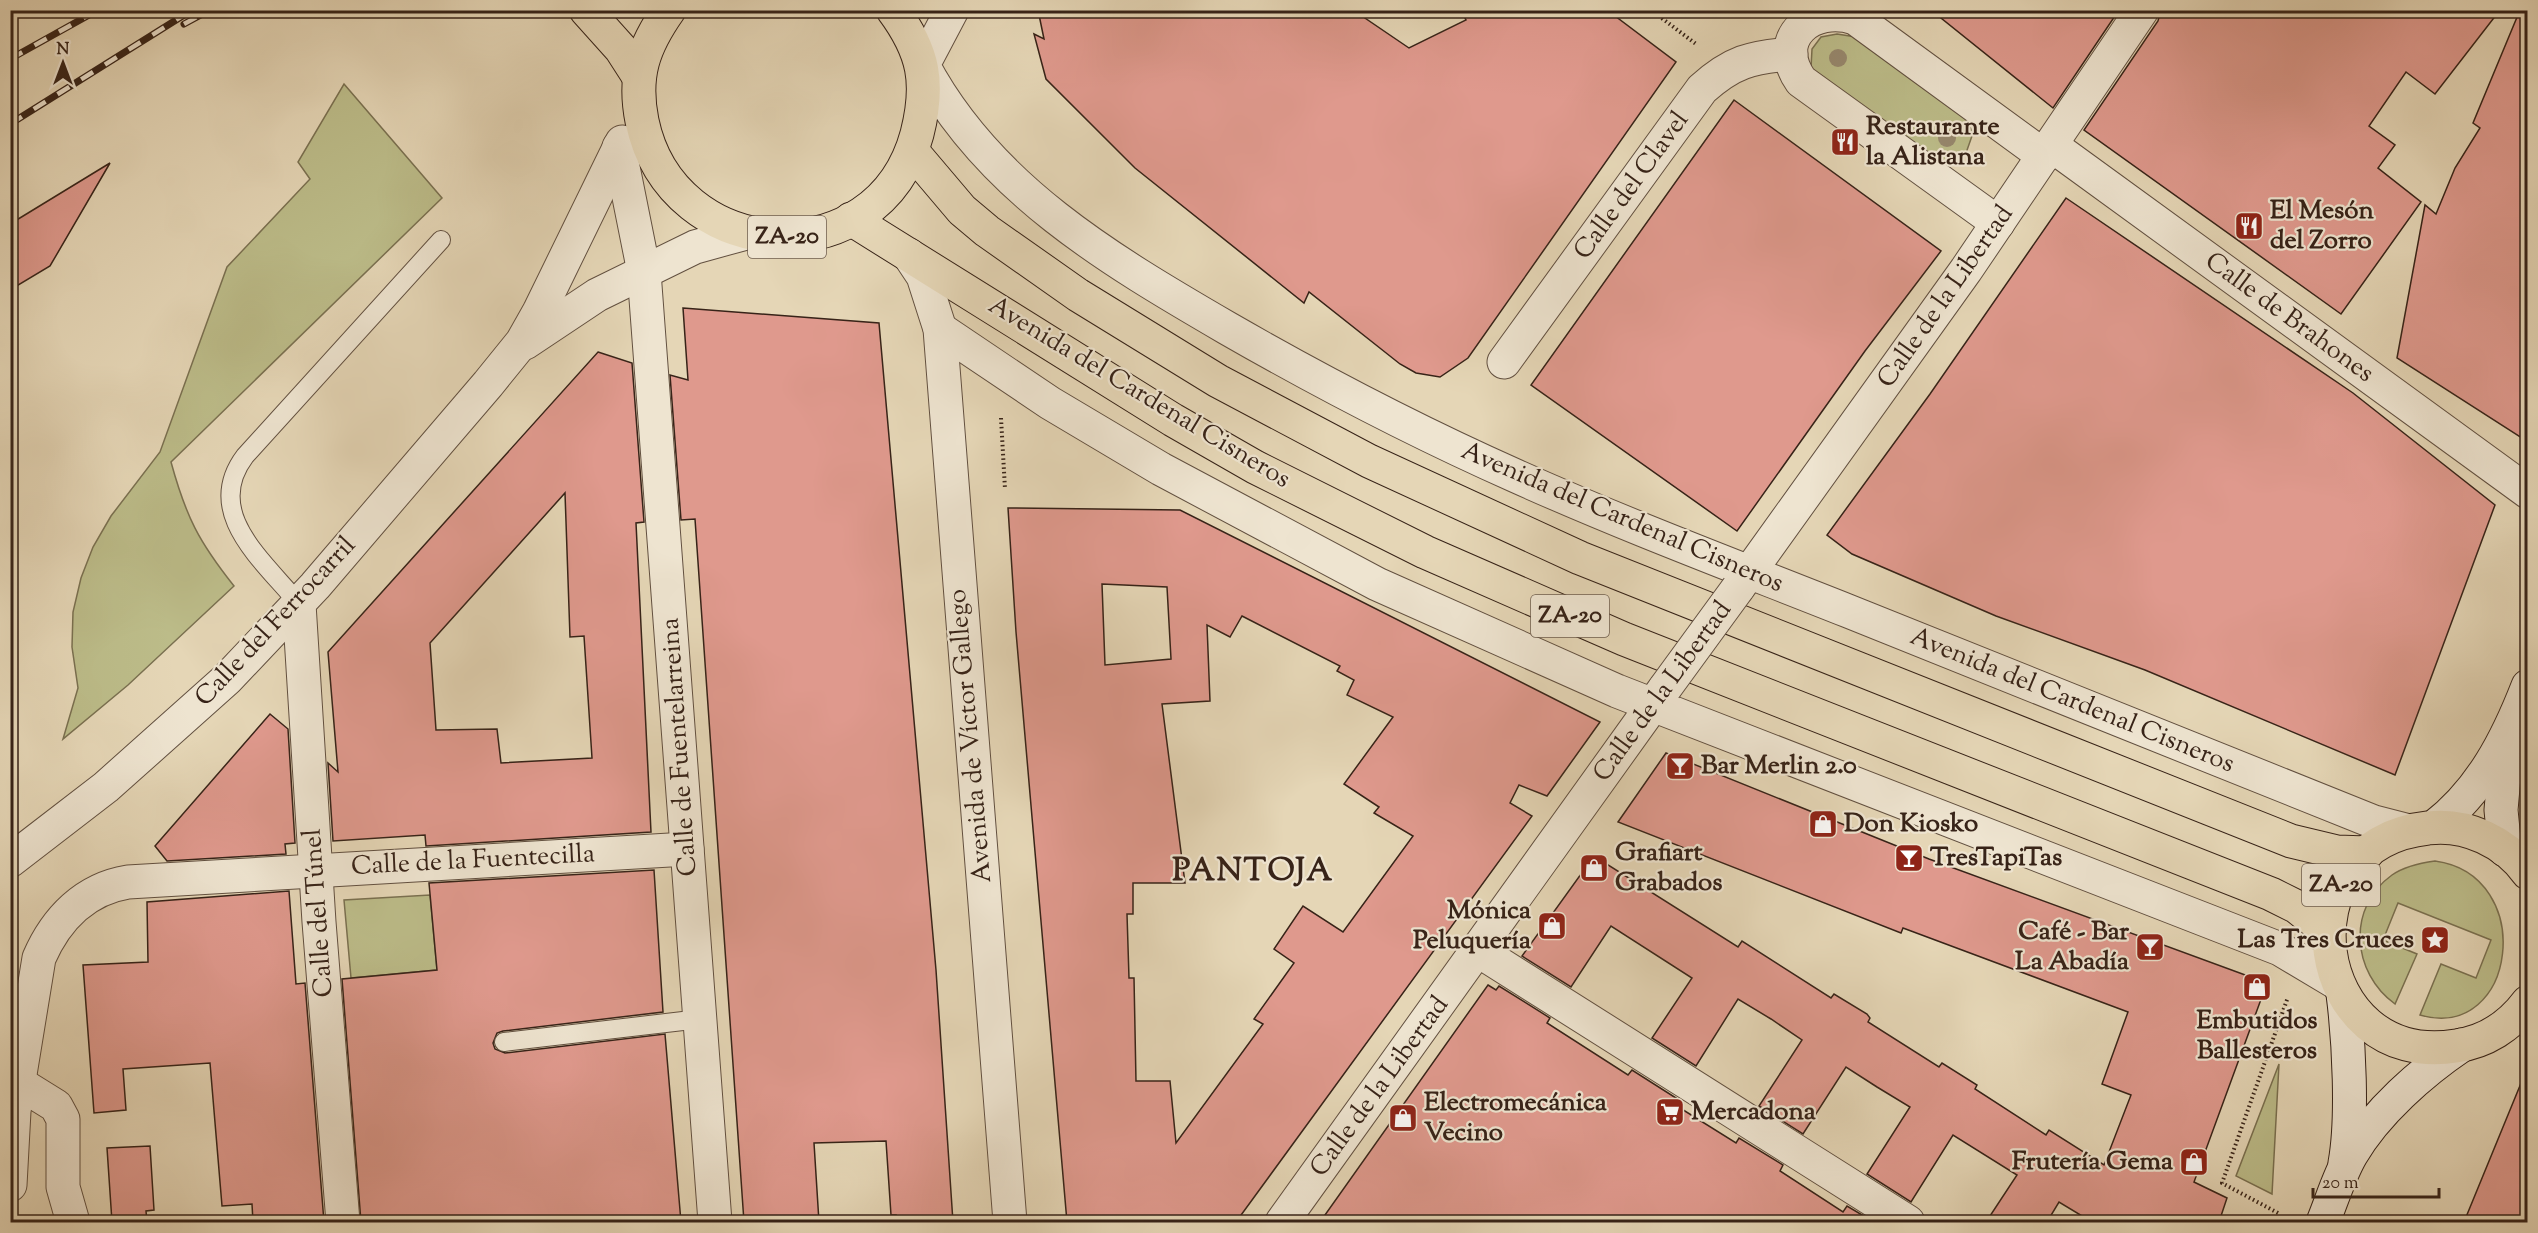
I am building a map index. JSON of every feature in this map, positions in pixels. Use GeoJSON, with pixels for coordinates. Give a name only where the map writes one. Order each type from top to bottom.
{"type":"FeatureCollection","features":[{"type":"Feature","properties":{"kind":"highway","name":"ZA-20"},"geometry":{"type":"LineString","coordinates":[[586,10],[621,49],[639,89],[647,143],[667,181],[697,211],[746,233],[775,238],[815,234],[852,219],[877,201],[897,178],[912,151],[922,111],[922,65],[907,29],[893,10]]}},
{"type":"Feature","properties":{"kind":"highway","name":"ZA-20"},"geometry":{"type":"LineString","coordinates":[[639,89],[644,53],[653,33],[669,10]]}},
{"type":"Feature","properties":{"kind":"highway","name":"Avenida del Cardenal Cisneros"},"geometry":{"type":"LineString","coordinates":[[912,151],[963,210],[995,237],[1078,295],[1218,381],[1420,486],[1580,558],[2291,841],[2337,852],[2367,853]]}},
{"type":"Feature","properties":{"kind":"highway","name":"Avenida del Cardenal Cisneros"},"geometry":{"type":"LineString","coordinates":[[852,219],[1077,362],[1212,443],[1425,552],[1624,639],[2271,894],[2297,907],[2327,931]]}},
{"type":"Feature","properties":{"kind":"highway","name":"Avenida del Cardenal Cisneros"},"geometry":{"type":"LineString","coordinates":[[2516,861],[2473,832],[2422,829],[2384,841],[2367,853],[2343,880],[2332,905],[2327,931],[2329,957],[2340,989],[2361,1017],[2396,1040],[2433,1048],[2462,1045],[2488,1036],[2524,1010]]}},
{"type":"Feature","properties":{"kind":"street"},"geometry":{"type":"LineString","coordinates":[[922,65],[952,10]]}},
{"type":"Feature","properties":{"kind":"street","name":"Calle de la Libertad"},"geometry":{"type":"LineString","coordinates":[[1282,1222],[1479,951],[1998,223],[2142,10]]}},
{"type":"Feature","properties":{"kind":"street","name":"Calle de Brahones"},"geometry":{"type":"LineString","coordinates":[[1791,54],[1795,36],[1800,27],[1810,20],[1834,13],[1855,18],[2047,150],[2528,492]]}},
{"type":"Feature","properties":{"kind":"street"},"geometry":{"type":"LineString","coordinates":[[1791,54],[1795,72],[1807,87],[1998,223]]}},
{"type":"Feature","properties":{"kind":"street","name":"Calle del Clavel"},"geometry":{"type":"LineString","coordinates":[[1504,362],[1702,89],[1728,68],[1756,56],[1791,54]]}},
{"type":"Feature","properties":{"kind":"street","name":"Avenida del Cardenal Cisneros"},"geometry":{"type":"LineString","coordinates":[[922,65],[939,96],[969,136],[1023,192],[1068,228],[1162,290],[1301,370],[1428,436],[1622,522],[1744,580],[2364,818],[2422,829]]}},
{"type":"Feature","properties":{"kind":"street","name":"Calle del Ferrocarril"},"geometry":{"type":"LineString","coordinates":[[10,861],[106,787],[167,735],[227,679],[299,604],[513,355],[539,312],[620,147],[639,89]]}},
{"type":"Feature","properties":{"kind":"street"},"geometry":{"type":"LineString","coordinates":[[620,147],[644,272]]}},
{"type":"Feature","properties":{"kind":"street","name":"Calle del Ferrocarril"},"geometry":{"type":"LineString","coordinates":[[513,355],[577,307],[695,247],[746,233]]}},
{"type":"Feature","properties":{"kind":"street","name":"Avenida de Víctor Gallego"},"geometry":{"type":"LineString","coordinates":[[909,255],[925,282],[940,329],[1010,1222]]}},
{"type":"Feature","properties":{"kind":"street","name":"Calle de Fuentelarreina"},"geometry":{"type":"LineString","coordinates":[[644,272],[715,1222]]}},
{"type":"Feature","properties":{"kind":"street","name":"Avenida del Cardenal Cisneros"},"geometry":{"type":"LineString","coordinates":[[940,329],[1050,403],[1116,442],[1324,558],[1439,613],[1659,696],[2280,949],[2340,989]]}},
{"type":"Feature","properties":{"kind":"street","name":"Calle del Túnel"},"geometry":{"type":"LineString","coordinates":[[299,604],[315,870],[343,1222]]}},
{"type":"Feature","properties":{"kind":"street"},"geometry":{"type":"LineString","coordinates":[[2422,829],[2468,794],[2496,756],[2509,732],[2528,686]]}},
{"type":"Feature","properties":{"kind":"street"},"geometry":{"type":"LineString","coordinates":[[2509,732],[2504,756],[2501,810],[2516,861]]}},
{"type":"Feature","properties":{"kind":"street","name":"Calle de la Fuentecilla"},"geometry":{"type":"LineString","coordinates":[[19,1083],[39,958],[46,943],[83,899],[97,890],[128,882],[687,849]]}},
{"type":"Feature","properties":{"kind":"street"},"geometry":{"type":"LineString","coordinates":[[1479,951],[1908,1222]]}},
{"type":"Feature","properties":{"kind":"street"},"geometry":{"type":"LineString","coordinates":[[2340,989],[2347,1039],[2348,1143],[2344,1168]]}},
{"type":"Feature","properties":{"kind":"street"},"geometry":{"type":"LineString","coordinates":[[2323,1222],[2344,1168],[2362,1138],[2415,1080],[2462,1045]]}},
{"type":"Feature","properties":{"kind":"street"},"geometry":{"type":"LineString","coordinates":[[10,1185],[13,1123],[19,1083],[56,1106],[63,1119],[63,1187],[74,1222]]}},
{"type":"Feature","properties":{"kind":"lane"},"geometry":{"type":"LineString","coordinates":[[299,604],[245,539],[233,520],[229,492],[233,474],[245,456],[441,240]]}},
{"type":"Feature","properties":{"kind":"lane"},"geometry":{"type":"LineString","coordinates":[[504,1042],[700,1019]]}},
{"type":"Feature","properties":{"kind":"path"},"geometry":{"type":"LineString","coordinates":[[1651,10],[1728,68]]}},
{"type":"Feature","properties":{"kind":"path"},"geometry":{"type":"LineString","coordinates":[[2278,1213],[2222,1183],[2288,996]]}},
{"type":"Feature","properties":{"kind":"green space"},"geometry":{"type":"Polygon","coordinates":[[[1837,34],[1856,37],[1964,115],[1973,133],[1965,156],[1950,162],[1933,163],[1811,68],[1812,49],[1821,37],[1837,34]]]}},
{"type":"Feature","properties":{"kind":"green space"},"geometry":{"type":"Polygon","coordinates":[[[344,84],[442,198],[171,462],[182,498],[195,528],[234,586],[128,685],[63,739],[78,688],[72,647],[73,612],[81,578],[93,547],[111,516],[160,452],[227,267],[310,179],[298,162],[344,84]]]}},
{"type":"Feature","properties":{"kind":"green space"},"geometry":{"type":"Polygon","coordinates":[[[2435,861],[2468,873],[2490,895],[2501,923],[2502,954],[2495,982],[2478,1005],[2453,1017],[2420,1015],[2441,964],[2476,978],[2491,940],[2398,903],[2383,940],[2417,954],[2395,1004],[2381,991],[2370,975],[2363,958],[2360,940],[2361,922],[2367,905],[2377,889],[2402,869],[2435,861]]]}},
{"type":"Feature","properties":{"kind":"green space"},"geometry":{"type":"Polygon","coordinates":[[[430,895],[437,970],[351,978],[344,900],[430,895]]]}},
{"type":"Feature","properties":{"kind":"green space"},"geometry":{"type":"Polygon","coordinates":[[[2279,1064],[2272,1194],[2236,1176],[2279,1064]]]}},
{"type":"Feature","properties":{"kind":"building"},"geometry":{"type":"Polygon","coordinates":[[[1038,10],[1353,10],[1409,48],[1466,20],[1461,10],[1607,10],[1676,62],[1468,358],[1440,377],[1416,373],[1400,364],[1309,292],[1304,303],[1135,168],[1046,79],[1034,34],[1044,39],[1038,10]]]}},
{"type":"Feature","properties":{"kind":"building"},"geometry":{"type":"Polygon","coordinates":[[[1931,10],[2119,10],[2053,108],[1931,10]]]}},
{"type":"Feature","properties":{"kind":"building"},"geometry":{"type":"Polygon","coordinates":[[[2161,10],[2500,10],[2435,94],[2406,72],[2369,126],[2395,145],[2378,168],[2421,202],[2341,314],[2084,130],[2158,21],[2161,10]]]}},
{"type":"Feature","properties":{"kind":"building"},"geometry":{"type":"Polygon","coordinates":[[[2520,10],[2528,10],[2528,442],[2397,358],[2425,205],[2436,214],[2455,168],[2480,128],[2473,123],[2520,10]]]}},
{"type":"Feature","properties":{"kind":"building"},"geometry":{"type":"Polygon","coordinates":[[[1734,100],[1941,251],[1865,351],[1737,531],[1531,385],[1734,100]]]}},
{"type":"Feature","properties":{"kind":"building"},"geometry":{"type":"Polygon","coordinates":[[[110,163],[50,266],[10,290],[10,224],[110,163]]]}},
{"type":"Feature","properties":{"kind":"building"},"geometry":{"type":"Polygon","coordinates":[[[2066,198],[2353,393],[2495,505],[2395,775],[2145,670],[1996,616],[1852,554],[1827,535],[1930,394],[2066,198]]]}},
{"type":"Feature","properties":{"kind":"building"},"geometry":{"type":"Polygon","coordinates":[[[683,308],[879,323],[936,970],[953,1222],[896,1222],[896,1215],[891,1215],[886,1141],[814,1143],[819,1222],[744,1222],[695,519],[681,520],[670,375],[688,380],[683,308]]]}},
{"type":"Feature","properties":{"kind":"building"},"geometry":{"type":"Polygon","coordinates":[[[598,352],[632,363],[644,522],[636,523],[651,832],[426,846],[425,835],[333,841],[328,763],[338,772],[328,652],[598,352]],[[565,493],[430,643],[436,730],[497,729],[501,763],[592,758],[584,636],[570,637],[565,493]]]}},
{"type":"Feature","properties":{"kind":"building"},"geometry":{"type":"Polygon","coordinates":[[[1008,508],[1180,510],[1600,722],[1547,796],[1519,785],[1510,803],[1532,816],[1236,1222],[1067,1222],[1016,632],[1008,508]],[[1102,584],[1105,665],[1171,659],[1167,587],[1102,584]],[[1242,616],[1230,637],[1207,625],[1210,701],[1162,704],[1185,883],[1133,883],[1133,914],[1127,914],[1129,978],[1134,978],[1136,1081],[1170,1081],[1176,1143],[1263,1024],[1254,1019],[1294,963],[1274,949],[1303,906],[1343,932],[1413,836],[1374,813],[1379,807],[1344,784],[1393,717],[1347,695],[1354,680],[1337,671],[1340,666],[1242,616]]]}},
{"type":"Feature","properties":{"kind":"building"},"geometry":{"type":"Polygon","coordinates":[[[270,714],[288,729],[295,843],[285,844],[286,854],[167,861],[155,846],[270,714]]]}},
{"type":"Feature","properties":{"kind":"building"},"geometry":{"type":"Polygon","coordinates":[[[1666,753],[1929,859],[2267,983],[2194,1182],[2227,1198],[2219,1222],[2092,1222],[2059,1202],[2047,1222],[1986,1222],[2017,1175],[1953,1135],[1911,1202],[1867,1174],[1910,1107],[1846,1067],[1803,1134],[1759,1106],[1802,1040],[1771,1019],[1738,999],[1696,1066],[1652,1038],[1692,978],[1611,926],[1571,987],[1522,956],[1594,856],[1738,947],[1742,941],[1831,998],[1834,994],[1867,1014],[1870,1018],[1868,1022],[1939,1067],[1942,1063],[1977,1085],[1975,1089],[2046,1135],[2049,1130],[2104,1165],[2131,1095],[2102,1084],[2128,1012],[1903,928],[1901,933],[1618,822],[1666,753]]]}},
{"type":"Feature","properties":{"kind":"building"},"geometry":{"type":"Polygon","coordinates":[[[654,870],[663,1012],[503,1031],[497,1033],[493,1043],[495,1049],[505,1053],[665,1034],[681,1222],[361,1222],[342,979],[437,970],[429,883],[654,870]]]}},
{"type":"Feature","properties":{"kind":"building"},"geometry":{"type":"Polygon","coordinates":[[[289,891],[296,984],[305,983],[324,1222],[253,1222],[252,1204],[222,1206],[210,1063],[123,1069],[126,1110],[94,1113],[83,965],[148,962],[147,902],[289,891]]]}},
{"type":"Feature","properties":{"kind":"building"},"geometry":{"type":"Polygon","coordinates":[[[1488,985],[1496,990],[1499,986],[1550,1018],[1547,1023],[1628,1075],[1632,1070],[1676,1098],[1672,1103],[1736,1143],[1739,1138],[1783,1165],[1780,1171],[1843,1212],[1847,1206],[1874,1222],[1320,1222],[1488,985]]]}},
{"type":"Feature","properties":{"kind":"building"},"geometry":{"type":"Polygon","coordinates":[[[2526,1071],[2528,1222],[2464,1222],[2526,1071]]]}},
{"type":"Feature","properties":{"kind":"building"},"geometry":{"type":"Polygon","coordinates":[[[150,1146],[154,1210],[146,1211],[147,1222],[112,1222],[107,1148],[150,1146]]]}},
{"type":"Feature","properties":{"kind":"railway"},"geometry":{"type":"LineString","coordinates":[[10,59],[98,10]]}},
{"type":"Feature","properties":{"kind":"railway"},"geometry":{"type":"LineString","coordinates":[[10,124],[192,10]]}},
{"type":"Feature","properties":{"kind":"railway"},"geometry":{"type":"LineString","coordinates":[[184,24],[210,10]]}},
{"type":"Feature","properties":{"kind":"place","name":"Restaurante la Alistana"},"geometry":{"type":"Point","coordinates":[1845,142]}},
{"type":"Feature","properties":{"kind":"place","name":"El Mesón del Zorro"},"geometry":{"type":"Point","coordinates":[2249,226]}},
{"type":"Feature","properties":{"kind":"place","name":"Bar Merlin 2.0"},"geometry":{"type":"Point","coordinates":[1680,766]}},
{"type":"Feature","properties":{"kind":"place","name":"Don Kiosko"},"geometry":{"type":"Point","coordinates":[1823,824]}},
{"type":"Feature","properties":{"kind":"place","name":"TresTapiTas"},"geometry":{"type":"Point","coordinates":[1909,858]}},
{"type":"Feature","properties":{"kind":"place","name":"Grafiart Grabados"},"geometry":{"type":"Point","coordinates":[1594,868]}},
{"type":"Feature","properties":{"kind":"place","name":"Mónica Peluquería"},"geometry":{"type":"Point","coordinates":[1552,926]}},
{"type":"Feature","properties":{"kind":"place","name":"Las Tres Cruces"},"geometry":{"type":"Point","coordinates":[2435,940]}},
{"type":"Feature","properties":{"kind":"place","name":"Café - Bar La Abadía"},"geometry":{"type":"Point","coordinates":[2150,947]}},
{"type":"Feature","properties":{"kind":"place","name":"Embutidos Ballesteros"},"geometry":{"type":"Point","coordinates":[2257,987]}},
{"type":"Feature","properties":{"kind":"place","name":"Mercadona"},"geometry":{"type":"Point","coordinates":[1670,1112]}},
{"type":"Feature","properties":{"kind":"place","name":"Electromecánica Vecino"},"geometry":{"type":"Point","coordinates":[1403,1118]}},
{"type":"Feature","properties":{"kind":"place","name":"Frutería Gema"},"geometry":{"type":"Point","coordinates":[2194,1162]}},
{"type":"Feature","properties":{"kind":"district","name":"PANTOJA"},"geometry":{"type":"Point","coordinates":[1253,872]}}]}
